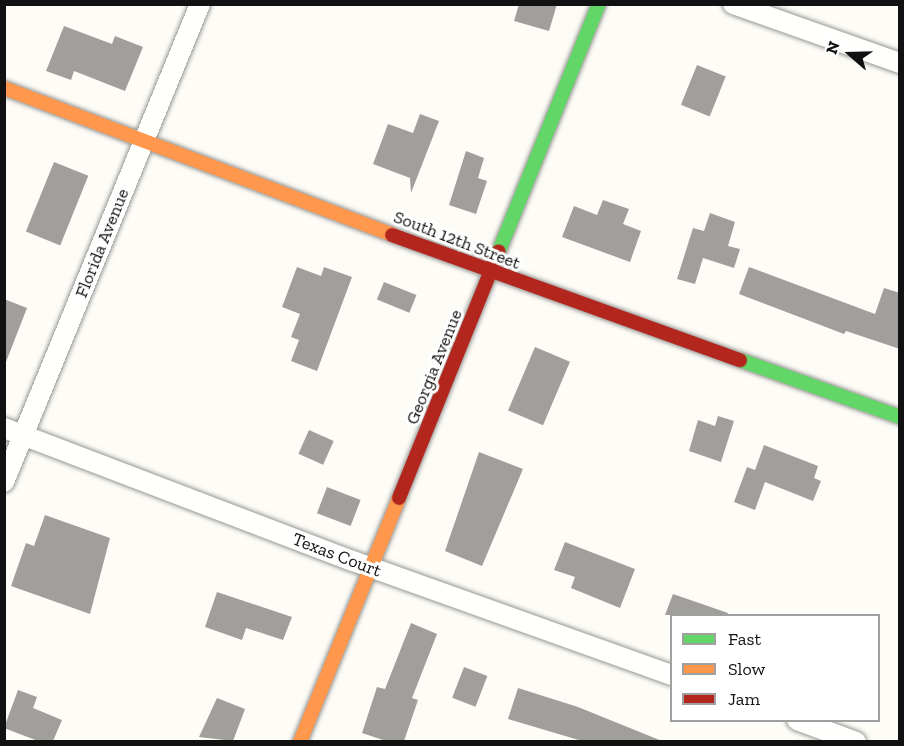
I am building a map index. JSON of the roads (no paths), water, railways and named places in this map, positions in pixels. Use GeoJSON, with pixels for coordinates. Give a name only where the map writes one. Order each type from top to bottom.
{"type":"FeatureCollection","features":[{"type":"Feature","properties":{"kind":"street","name":"Florida Avenue"},"geometry":{"type":"LineString","coordinates":[[4,482],[200,4]]}},
{"type":"Feature","properties":{"kind":"street","name":"Georgia Avenue"},"geometry":{"type":"LineString","coordinates":[[300,741],[599,4]]}},
{"type":"Feature","properties":{"kind":"street"},"geometry":{"type":"LineString","coordinates":[[733,4],[900,63]]}},
{"type":"Feature","properties":{"kind":"street","name":"South 12th Street"},"geometry":{"type":"LineString","coordinates":[[4,88],[492,272],[900,417]]}},
{"type":"Feature","properties":{"kind":"street","name":"Texas Court"},"geometry":{"type":"LineString","coordinates":[[4,428],[371,568],[670,674]]}},
{"type":"Feature","properties":{"kind":"street"},"geometry":{"type":"LineString","coordinates":[[803,722],[856,741]]}}]}
